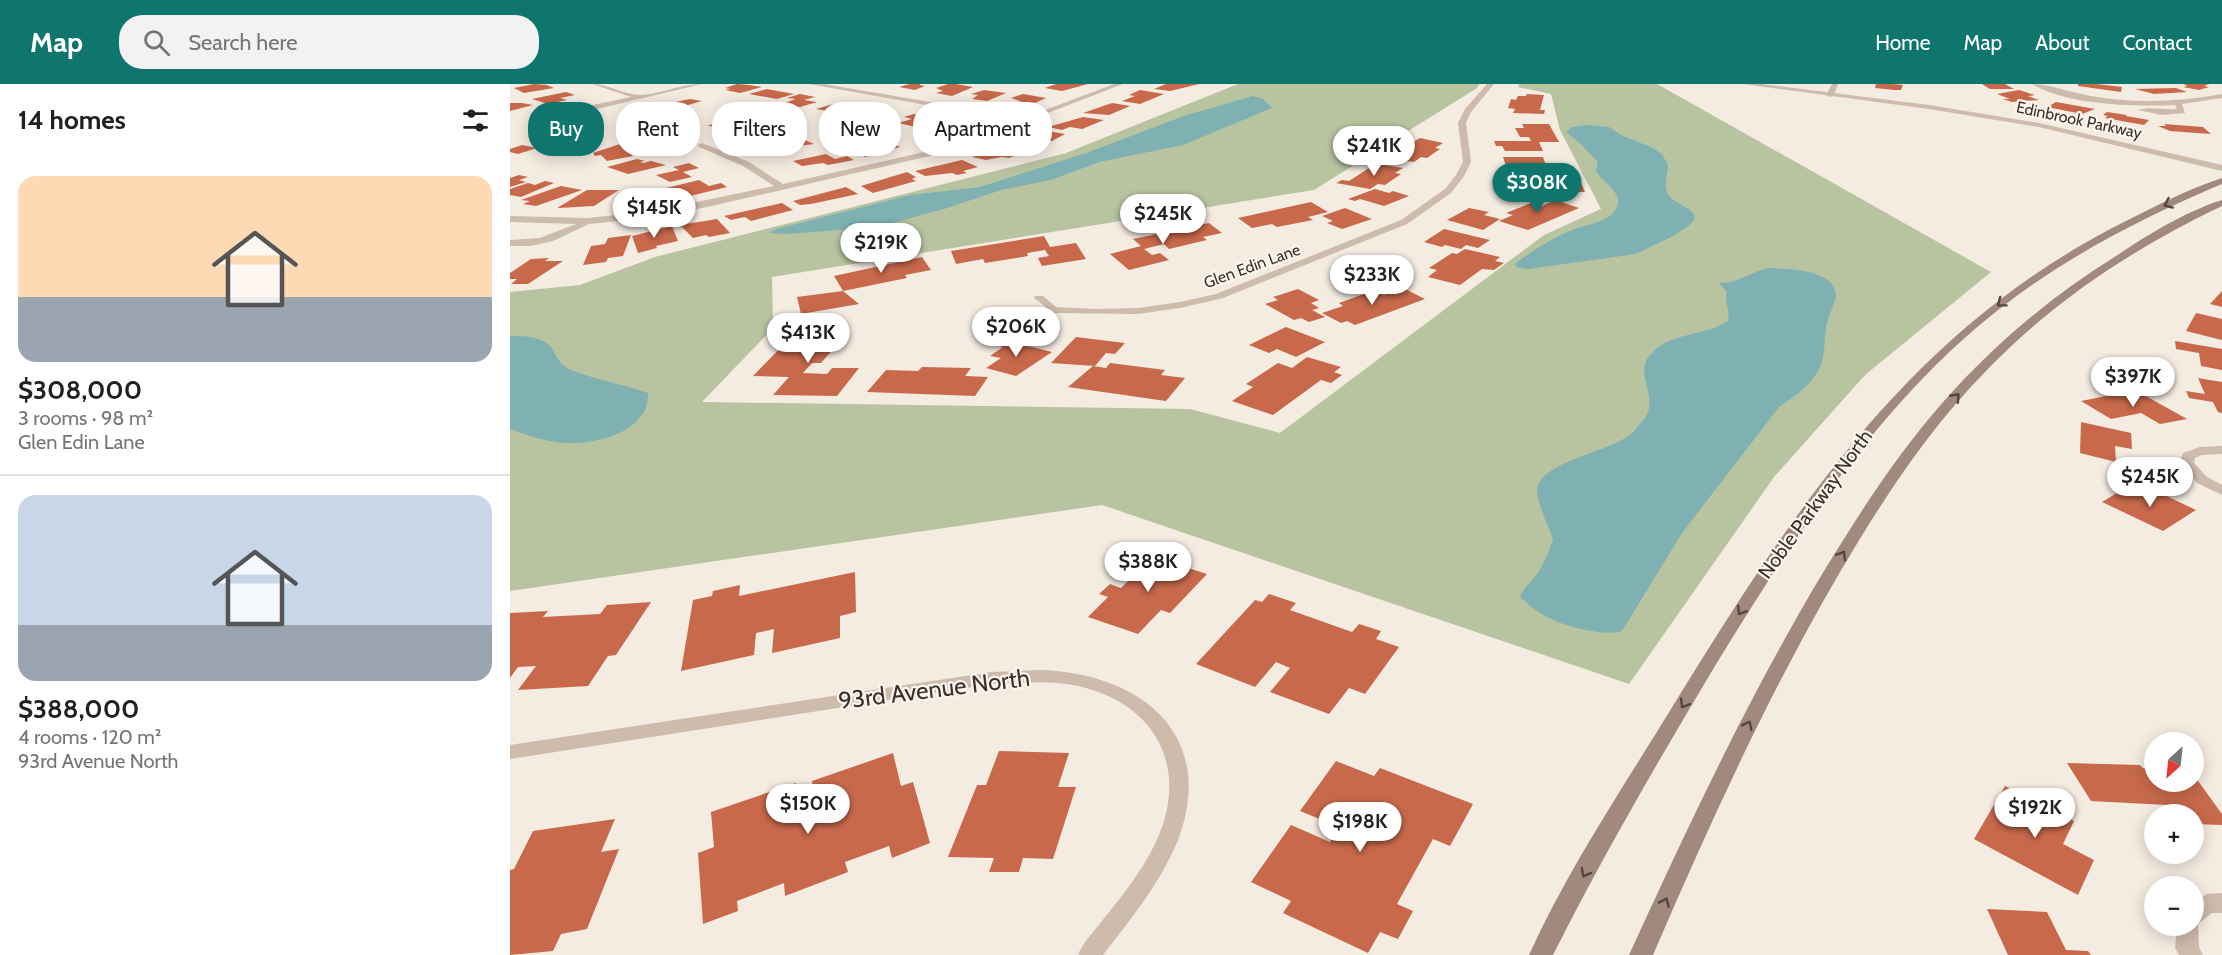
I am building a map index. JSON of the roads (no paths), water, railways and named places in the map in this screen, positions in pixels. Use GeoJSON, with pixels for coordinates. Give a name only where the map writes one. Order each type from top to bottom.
{"type":"FeatureCollection","features":[{"type":"Feature","properties":{"kind":"main road","name":"Noble Parkway North"},"geometry":{"type":"LineString","coordinates":[[1541,955],[1629,794],[1763,576],[1801,518],[1878,419],[1951,345],[1989,312],[2055,265],[2132,220],[2222,181]]}},
{"type":"Feature","properties":{"kind":"main road"},"geometry":{"type":"LineString","coordinates":[[1641,955],[1702,817],[1762,696],[1844,551],[1918,441],[1988,362],[2065,296],[2142,243],[2222,203]]}},
{"type":"Feature","properties":{"kind":"street"},"geometry":{"type":"LineString","coordinates":[[595,84],[638,98]]}},
{"type":"Feature","properties":{"kind":"street"},"geometry":{"type":"LineString","coordinates":[[604,106],[699,84]]}},
{"type":"Feature","properties":{"kind":"street"},"geometry":{"type":"LineString","coordinates":[[812,84],[919,102]]}},
{"type":"Feature","properties":{"kind":"street"},"geometry":{"type":"LineString","coordinates":[[1052,110],[1120,84]]}},
{"type":"Feature","properties":{"kind":"street","name":"Glen Edin Lane"},"geometry":{"type":"LineString","coordinates":[[1039,298],[1053,310],[1085,312],[1138,311],[1180,305],[1219,296],[1404,222],[1448,191],[1460,176],[1467,162],[1462,123],[1468,111],[1491,84]]}},
{"type":"Feature","properties":{"kind":"street","name":"Edinbrook Parkway"},"geometry":{"type":"LineString","coordinates":[[1746,84],[2053,122],[2222,160]]}},
{"type":"Feature","properties":{"kind":"street"},"geometry":{"type":"LineString","coordinates":[[1830,94],[1835,84]]}},
{"type":"Feature","properties":{"kind":"street"},"geometry":{"type":"LineString","coordinates":[[2035,84],[2060,92],[2108,100],[2162,113],[2182,111],[2177,102],[2222,96]]}},
{"type":"Feature","properties":{"kind":"street","name":"Edinbrook Parkway"},"geometry":{"type":"LineString","coordinates":[[1929,107],[2059,130],[2222,168]]}},
{"type":"Feature","properties":{"kind":"street"},"geometry":{"type":"LineString","coordinates":[[702,145],[746,164],[781,187]]}},
{"type":"Feature","properties":{"kind":"street"},"geometry":{"type":"LineString","coordinates":[[510,219],[586,221],[678,210],[918,156]]}},
{"type":"Feature","properties":{"kind":"street"},"geometry":{"type":"LineString","coordinates":[[510,231],[527,221]]}},
{"type":"Feature","properties":{"kind":"street"},"geometry":{"type":"LineString","coordinates":[[510,243],[532,243],[555,239],[586,221]]}},
{"type":"Feature","properties":{"kind":"street"},"geometry":{"type":"LineString","coordinates":[[2222,450],[2199,452],[2188,456],[2187,464],[2205,483],[2222,491]]}},
{"type":"Feature","properties":{"kind":"street","name":"93rd Avenue North"},"geometry":{"type":"LineString","coordinates":[[510,752],[993,678],[1044,675],[1088,682],[1131,699],[1159,726],[1177,760],[1178,803],[1164,848],[1140,888],[1091,955]]}},
{"type":"Feature","properties":{"kind":"street"},"geometry":{"type":"LineString","coordinates":[[2204,907],[2207,904],[2222,903]]}},
{"type":"Feature","properties":{"kind":"street"},"geometry":{"type":"LineString","coordinates":[[2188,936],[2187,948],[2191,955]]}},
{"type":"Feature","properties":{"kind":"water"},"geometry":{"type":"Polygon","coordinates":[[[1253,96],[1263,99],[1272,108],[1183,145],[1099,162],[1051,180],[1001,190],[944,209],[877,227],[787,234],[769,233],[776,229],[910,195],[980,187],[1086,153],[1184,116],[1253,96]]]}},
{"type":"Feature","properties":{"kind":"water"},"geometry":{"type":"Polygon","coordinates":[[[1588,125],[1609,127],[1662,154],[1668,165],[1666,183],[1668,194],[1692,212],[1695,219],[1673,236],[1636,254],[1528,269],[1516,267],[1515,264],[1544,244],[1567,232],[1606,218],[1617,207],[1618,200],[1615,192],[1596,171],[1598,162],[1566,132],[1572,127],[1588,125]]]}},
{"type":"Feature","properties":{"kind":"water"},"geometry":{"type":"Polygon","coordinates":[[[1768,268],[1810,272],[1825,278],[1834,288],[1836,296],[1827,323],[1824,355],[1817,373],[1805,388],[1779,407],[1682,533],[1622,631],[1603,632],[1579,629],[1547,617],[1536,610],[1520,597],[1540,569],[1553,539],[1537,495],[1540,481],[1562,464],[1624,439],[1634,431],[1649,409],[1644,371],[1649,356],[1672,340],[1719,326],[1728,321],[1727,292],[1719,283],[1732,282],[1768,268]]]}},
{"type":"Feature","properties":{"kind":"water"},"geometry":{"type":"Polygon","coordinates":[[[510,336],[540,339],[549,345],[562,364],[571,370],[648,393],[646,406],[640,418],[618,433],[591,442],[551,441],[510,429],[510,336]]]}}]}
